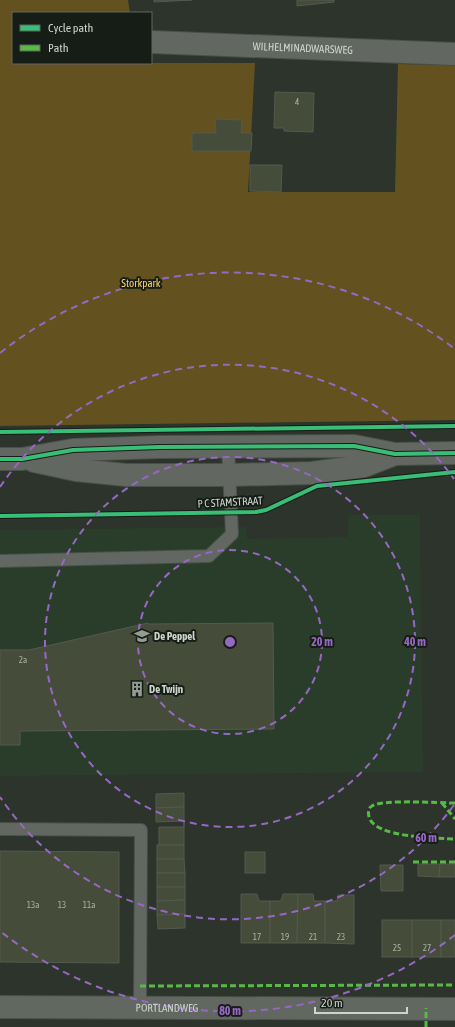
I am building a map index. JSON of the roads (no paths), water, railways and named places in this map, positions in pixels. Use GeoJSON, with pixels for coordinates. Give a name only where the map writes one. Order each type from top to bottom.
{"type":"FeatureCollection","features":[{"type":"Feature","properties":{"kind":"street","name":"WILHELMINADWARSWEG"},"geometry":{"type":"LineString","coordinates":[[152,42],[455,54]]}},
{"type":"Feature","properties":{"kind":"street"},"geometry":{"type":"LineString","coordinates":[[0,459],[22,459],[72,450],[159,447],[354,446],[395,454],[455,453]]}},
{"type":"Feature","properties":{"kind":"street"},"geometry":{"type":"LineString","coordinates":[[22,459],[76,470],[126,475],[230,475],[312,473],[364,466],[395,454]]}},
{"type":"Feature","properties":{"kind":"street","name":"PORTLANDWEG"},"geometry":{"type":"LineString","coordinates":[[0,1007],[455,1009]]}},
{"type":"Feature","properties":{"kind":"lane"},"geometry":{"type":"LineString","coordinates":[[0,561],[209,556],[232,534],[228,447]]}},
{"type":"Feature","properties":{"kind":"lane"},"geometry":{"type":"LineString","coordinates":[[0,828],[141,830],[140,1008]]}},
{"type":"Feature","properties":{"kind":"place","name":"De Peppel"},"geometry":{"type":"Point","coordinates":[142,636]}},
{"type":"Feature","properties":{"kind":"place","name":"De Twijn"},"geometry":{"type":"Point","coordinates":[137,689]}},
{"type":"Feature","properties":{"kind":"park label","name":"Storkpark"},"geometry":{"type":"Point","coordinates":[141,283]}}]}
